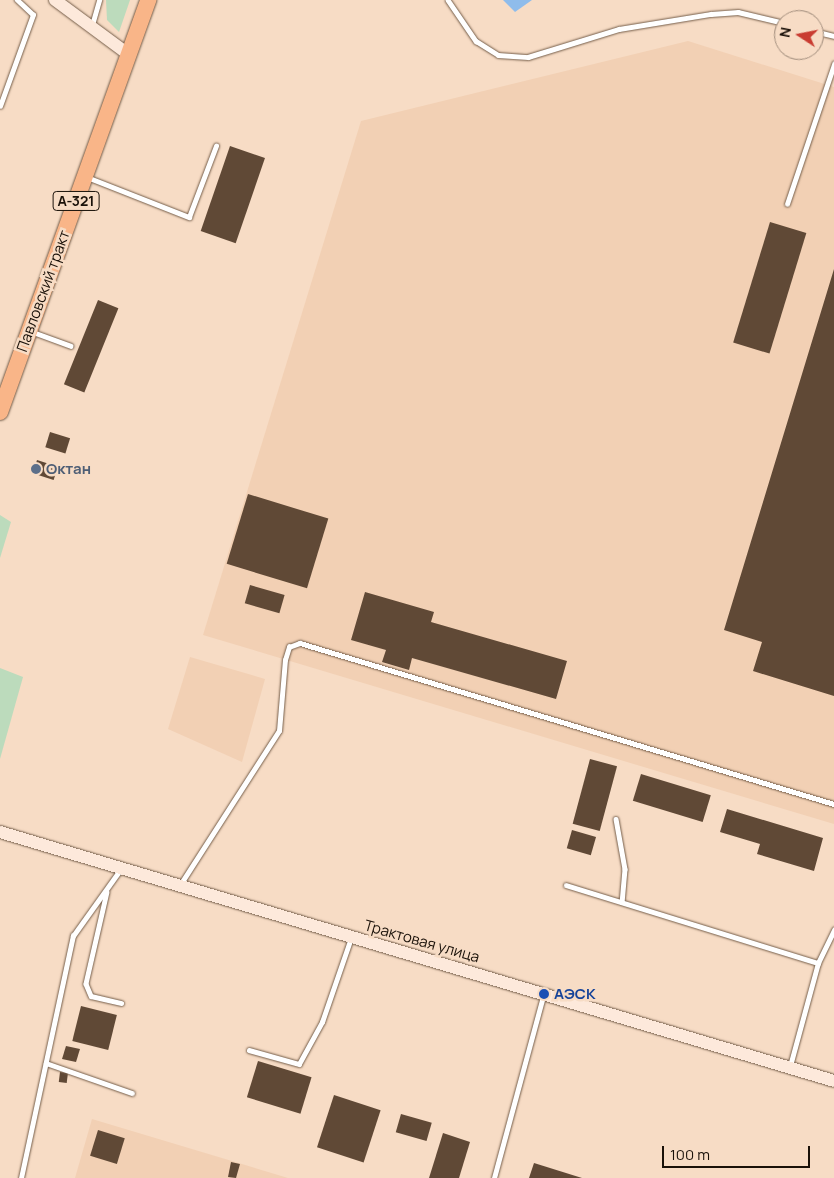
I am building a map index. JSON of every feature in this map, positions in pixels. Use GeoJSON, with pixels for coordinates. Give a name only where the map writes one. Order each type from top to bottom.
{"type":"FeatureCollection","features":[{"type":"Feature","properties":{"kind":"highway","name":"Павловский тракт"},"geometry":{"type":"LineString","coordinates":[[0,412],[148,0]]}},
{"type":"Feature","properties":{"kind":"main road"},"geometry":{"type":"LineString","coordinates":[[55,0],[90,29],[128,54]]}},
{"type":"Feature","properties":{"kind":"main road","name":"Трактовая улица"},"geometry":{"type":"LineString","coordinates":[[0,832],[834,1081]]}},
{"type":"Feature","properties":{"kind":"lane"},"geometry":{"type":"LineString","coordinates":[[0,106],[33,15],[17,0]]}},
{"type":"Feature","properties":{"kind":"lane"},"geometry":{"type":"LineString","coordinates":[[90,29],[98,0]]}},
{"type":"Feature","properties":{"kind":"lane"},"geometry":{"type":"LineString","coordinates":[[448,0],[476,41],[498,55],[528,57],[619,29],[711,14],[738,12],[774,20]]}},
{"type":"Feature","properties":{"kind":"lane"},"geometry":{"type":"LineString","coordinates":[[787,204],[834,64]]}},
{"type":"Feature","properties":{"kind":"lane"},"geometry":{"type":"LineString","coordinates":[[84,176],[189,217],[216,146]]}},
{"type":"Feature","properties":{"kind":"lane"},"geometry":{"type":"LineString","coordinates":[[29,331],[71,346]]}},
{"type":"Feature","properties":{"kind":"lane"},"geometry":{"type":"LineString","coordinates":[[179,886],[279,730],[285,660],[289,647],[300,643],[834,804]]}},
{"type":"Feature","properties":{"kind":"lane"},"geometry":{"type":"LineString","coordinates":[[616,819],[625,868],[622,902]]}},
{"type":"Feature","properties":{"kind":"lane"},"geometry":{"type":"LineString","coordinates":[[21,1178],[73,936],[82,918],[107,891],[121,868]]}},
{"type":"Feature","properties":{"kind":"lane"},"geometry":{"type":"LineString","coordinates":[[566,885],[818,963]]}},
{"type":"Feature","properties":{"kind":"lane"},"geometry":{"type":"LineString","coordinates":[[107,891],[86,984],[91,996],[120,1004]]}},
{"type":"Feature","properties":{"kind":"lane"},"geometry":{"type":"LineString","coordinates":[[790,1067],[818,963],[834,930]]}},
{"type":"Feature","properties":{"kind":"lane"},"geometry":{"type":"LineString","coordinates":[[249,1050],[299,1064],[322,1022],[351,937]]}},
{"type":"Feature","properties":{"kind":"lane"},"geometry":{"type":"LineString","coordinates":[[494,1178],[544,994]]}},
{"type":"Feature","properties":{"kind":"lane"},"geometry":{"type":"LineString","coordinates":[[46,1063],[132,1093]]}},
{"type":"Feature","properties":{"kind":"shaded area"},"geometry":{"type":"Polygon","coordinates":[[[688,41],[834,87],[834,824],[203,635],[361,121],[688,41]]]}},
{"type":"Feature","properties":{"kind":"shaded area"},"geometry":{"type":"Polygon","coordinates":[[[190,657],[265,679],[242,762],[168,729],[190,657]]]}},
{"type":"Feature","properties":{"kind":"shaded area"},"geometry":{"type":"Polygon","coordinates":[[[92,1119],[288,1178],[75,1178],[92,1119]]]}},
{"type":"Feature","properties":{"kind":"green space"},"geometry":{"type":"Polygon","coordinates":[[[106,0],[130,0],[119,32],[107,20],[106,0]]]}},
{"type":"Feature","properties":{"kind":"green space"},"geometry":{"type":"Polygon","coordinates":[[[0,515],[11,522],[0,558],[0,515]]]}},
{"type":"Feature","properties":{"kind":"green space"},"geometry":{"type":"Polygon","coordinates":[[[0,668],[23,677],[0,759],[0,668]]]}},
{"type":"Feature","properties":{"kind":"water"},"geometry":{"type":"Polygon","coordinates":[[[503,0],[532,0],[515,12],[503,0]]]}},
{"type":"Feature","properties":{"kind":"building"},"geometry":{"type":"Polygon","coordinates":[[[230,146],[265,158],[236,243],[201,231],[230,146]]]}},
{"type":"Feature","properties":{"kind":"building"},"geometry":{"type":"Polygon","coordinates":[[[770,222],[806,233],[770,354],[733,342],[770,222]]]}},
{"type":"Feature","properties":{"kind":"building"},"geometry":{"type":"Polygon","coordinates":[[[834,269],[834,696],[753,671],[762,642],[724,630],[834,269]]]}},
{"type":"Feature","properties":{"kind":"building"},"geometry":{"type":"Polygon","coordinates":[[[98,300],[118,308],[84,393],[64,384],[98,300]]]}},
{"type":"Feature","properties":{"kind":"building"},"geometry":{"type":"Polygon","coordinates":[[[50,432],[70,438],[65,453],[45,447],[50,432]]]}},
{"type":"Feature","properties":{"kind":"building"},"geometry":{"type":"Polygon","coordinates":[[[37,460],[58,467],[54,480],[33,473],[37,460]]]}},
{"type":"Feature","properties":{"kind":"building"},"geometry":{"type":"Polygon","coordinates":[[[248,494],[328,519],[307,588],[227,564],[248,494]]]}},
{"type":"Feature","properties":{"kind":"building"},"geometry":{"type":"Polygon","coordinates":[[[250,585],[285,595],[279,613],[245,603],[250,585]]]}},
{"type":"Feature","properties":{"kind":"building"},"geometry":{"type":"Polygon","coordinates":[[[365,592],[434,612],[431,622],[567,661],[556,699],[412,658],[409,670],[382,662],[386,650],[351,640],[365,592]]]}},
{"type":"Feature","properties":{"kind":"building"},"geometry":{"type":"Polygon","coordinates":[[[590,759],[617,766],[600,831],[573,824],[590,759]]]}},
{"type":"Feature","properties":{"kind":"building"},"geometry":{"type":"Polygon","coordinates":[[[641,774],[711,795],[703,822],[633,801],[641,774]]]}},
{"type":"Feature","properties":{"kind":"building"},"geometry":{"type":"Polygon","coordinates":[[[727,809],[823,838],[814,871],[757,854],[760,844],[720,832],[727,809]]]}},
{"type":"Feature","properties":{"kind":"building"},"geometry":{"type":"Polygon","coordinates":[[[572,830],[596,837],[591,855],[567,848],[572,830]]]}},
{"type":"Feature","properties":{"kind":"building"},"geometry":{"type":"Polygon","coordinates":[[[81,1006],[117,1015],[108,1050],[72,1041],[81,1006]]]}},
{"type":"Feature","properties":{"kind":"building"},"geometry":{"type":"Polygon","coordinates":[[[66,1046],[80,1049],[76,1062],[62,1059],[66,1046]]]}},
{"type":"Feature","properties":{"kind":"building"},"geometry":{"type":"Polygon","coordinates":[[[258,1061],[312,1077],[300,1114],[247,1097],[258,1061]]]}},
{"type":"Feature","properties":{"kind":"building"},"geometry":{"type":"Polygon","coordinates":[[[60,1072],[68,1073],[67,1083],[59,1082],[60,1072]]]}},
{"type":"Feature","properties":{"kind":"building"},"geometry":{"type":"Polygon","coordinates":[[[334,1095],[381,1110],[364,1162],[317,1147],[334,1095]]]}},
{"type":"Feature","properties":{"kind":"building"},"geometry":{"type":"Polygon","coordinates":[[[401,1114],[432,1123],[427,1141],[396,1132],[401,1114]]]}},
{"type":"Feature","properties":{"kind":"building"},"geometry":{"type":"Polygon","coordinates":[[[98,1130],[125,1138],[117,1164],[90,1156],[98,1130]]]}},
{"type":"Feature","properties":{"kind":"building"},"geometry":{"type":"Polygon","coordinates":[[[443,1133],[470,1142],[459,1178],[429,1178],[443,1133]]]}},
{"type":"Feature","properties":{"kind":"building"},"geometry":{"type":"Polygon","coordinates":[[[231,1162],[240,1164],[236,1178],[228,1177],[231,1162]]]}},
{"type":"Feature","properties":{"kind":"building"},"geometry":{"type":"Polygon","coordinates":[[[534,1163],[582,1178],[529,1178],[534,1163]]]}},
{"type":"Feature","properties":{"kind":"place","name":"Октан"},"geometry":{"type":"Point","coordinates":[36,469]}},
{"type":"Feature","properties":{"kind":"place","name":"АЭСК"},"geometry":{"type":"Point","coordinates":[544,994]}}]}
